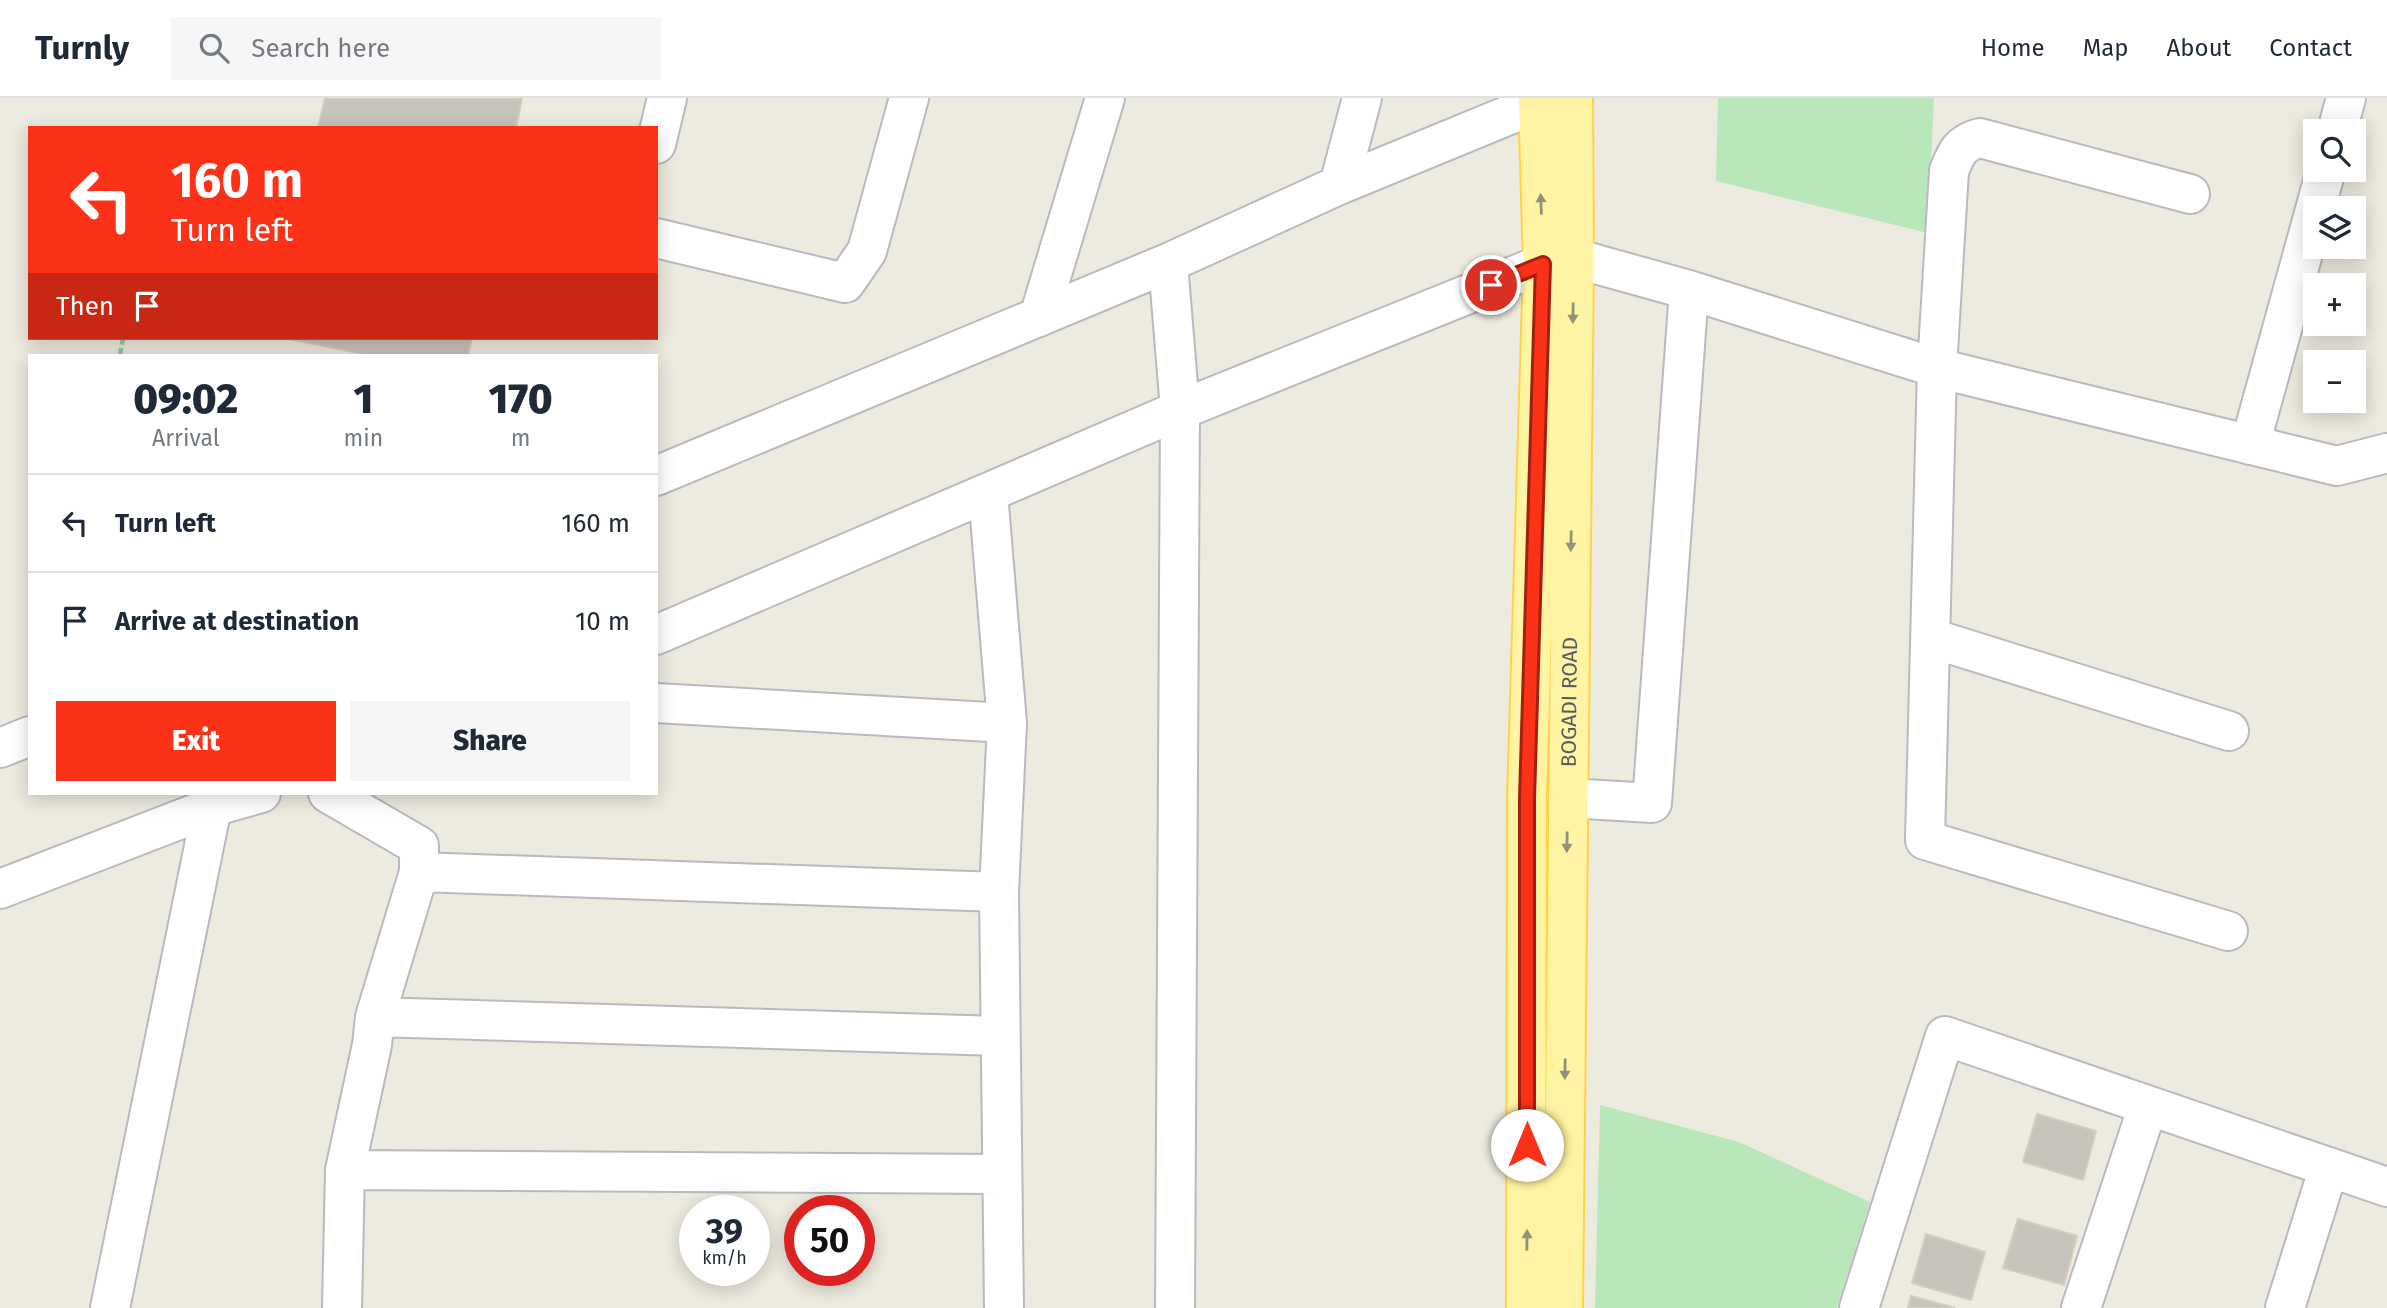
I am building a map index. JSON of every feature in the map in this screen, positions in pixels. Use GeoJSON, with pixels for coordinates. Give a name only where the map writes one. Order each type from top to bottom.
{"type":"FeatureCollection","features":[{"type":"Feature","properties":{"kind":"main road","name":"BOGADI ROAD"},"geometry":{"type":"LineString","coordinates":[[1549,100],[1558,261],[1568,798],[1563,1308]]}},
{"type":"Feature","properties":{"kind":"main road","name":"BOGADI ROAD"},"geometry":{"type":"LineString","coordinates":[[1526,1308],[1527,799],[1558,261]]}},
{"type":"Feature","properties":{"kind":"street"},"geometry":{"type":"LineString","coordinates":[[658,136],[667,98]]}},
{"type":"Feature","properties":{"kind":"street"},"geometry":{"type":"LineString","coordinates":[[658,238],[845,283],[867,251],[909,98]]}},
{"type":"Feature","properties":{"kind":"street"},"geometry":{"type":"LineString","coordinates":[[1040,317],[1105,98]]}},
{"type":"Feature","properties":{"kind":"street"},"geometry":{"type":"LineString","coordinates":[[1339,186],[1362,98]]}},
{"type":"Feature","properties":{"kind":"street"},"geometry":{"type":"LineString","coordinates":[[2340,119],[2346,98]]}},
{"type":"Feature","properties":{"kind":"street"},"geometry":{"type":"LineString","coordinates":[[658,474],[1040,317],[1339,186],[1549,100]]}},
{"type":"Feature","properties":{"kind":"street"},"geometry":{"type":"LineString","coordinates":[[2190,194],[1980,138],[1968,141],[1958,149],[1949,171],[1937,368],[1926,840],[2228,931]]}},
{"type":"Feature","properties":{"kind":"street"},"geometry":{"type":"LineString","coordinates":[[2250,444],[2323,182]]}},
{"type":"Feature","properties":{"kind":"street"},"geometry":{"type":"LineString","coordinates":[[658,634],[1180,410],[1558,261],[1689,290],[1937,368],[2337,466],[2387,453]]}},
{"type":"Feature","properties":{"kind":"street"},"geometry":{"type":"LineString","coordinates":[[1168,263],[1180,410],[1175,1308]]}},
{"type":"Feature","properties":{"kind":"street"},"geometry":{"type":"LineString","coordinates":[[1568,798],[1652,803],[1689,290]]}},
{"type":"Feature","properties":{"kind":"street"},"geometry":{"type":"LineString","coordinates":[[988,493],[1007,723],[999,892],[1003,1308]]}},
{"type":"Feature","properties":{"kind":"street"},"geometry":{"type":"LineString","coordinates":[[1931,638],[2229,731]]}},
{"type":"Feature","properties":{"kind":"street"},"geometry":{"type":"LineString","coordinates":[[658,703],[1007,723]]}},
{"type":"Feature","properties":{"kind":"street"},"geometry":{"type":"LineString","coordinates":[[0,748],[28,737]]}},
{"type":"Feature","properties":{"kind":"street"},"geometry":{"type":"LineString","coordinates":[[0,890],[212,807],[254,795]]}},
{"type":"Feature","properties":{"kind":"street"},"geometry":{"type":"LineString","coordinates":[[331,795],[419,846],[419,872],[375,1017],[372,1045],[345,1170],[342,1308]]}},
{"type":"Feature","properties":{"kind":"street"},"geometry":{"type":"LineString","coordinates":[[110,1308],[212,807]]}},
{"type":"Feature","properties":{"kind":"street"},"geometry":{"type":"LineString","coordinates":[[419,872],[999,892]]}},
{"type":"Feature","properties":{"kind":"street"},"geometry":{"type":"LineString","coordinates":[[375,1017],[999,1036]]}},
{"type":"Feature","properties":{"kind":"street"},"geometry":{"type":"LineString","coordinates":[[1859,1308],[1945,1037],[2387,1187]]}},
{"type":"Feature","properties":{"kind":"street"},"geometry":{"type":"LineString","coordinates":[[2081,1308],[2148,1106]]}},
{"type":"Feature","properties":{"kind":"street"},"geometry":{"type":"LineString","coordinates":[[2285,1308],[2329,1167]]}},
{"type":"Feature","properties":{"kind":"street"},"geometry":{"type":"LineString","coordinates":[[345,1170],[1000,1174]]}},
{"type":"Feature","properties":{"kind":"green space"},"geometry":{"type":"Polygon","coordinates":[[[1718,98],[1934,98],[1928,233],[1716,181],[1718,98]]]}},
{"type":"Feature","properties":{"kind":"green space"},"geometry":{"type":"Polygon","coordinates":[[[1600,1105],[1739,1142],[1870,1202],[1837,1308],[1595,1308],[1600,1105]]]}},
{"type":"Feature","properties":{"kind":"building"},"geometry":{"type":"Polygon","coordinates":[[[325,98],[522,98],[516,126],[318,126],[325,98]]]}},
{"type":"Feature","properties":{"kind":"building"},"geometry":{"type":"Polygon","coordinates":[[[294,340],[472,340],[468,354],[363,354],[294,340]]]}},
{"type":"Feature","properties":{"kind":"building"},"geometry":{"type":"Polygon","coordinates":[[[2037,1114],[2096,1131],[2083,1180],[2023,1162],[2037,1114]]]}},
{"type":"Feature","properties":{"kind":"building"},"geometry":{"type":"Polygon","coordinates":[[[2018,1219],[2077,1236],[2064,1285],[2003,1268],[2018,1219]]]}},
{"type":"Feature","properties":{"kind":"building"},"geometry":{"type":"Polygon","coordinates":[[[1926,1234],[1985,1252],[1971,1300],[1912,1283],[1926,1234]]]}},
{"type":"Feature","properties":{"kind":"building"},"geometry":{"type":"Polygon","coordinates":[[[1911,1296],[1955,1308],[1908,1308],[1911,1296]]]}},
{"type":"Feature","properties":{"kind":"route"},"geometry":{"type":"LineString","coordinates":[[1491,285],[1543,264],[1527,799],[1527,1145]]}}]}
